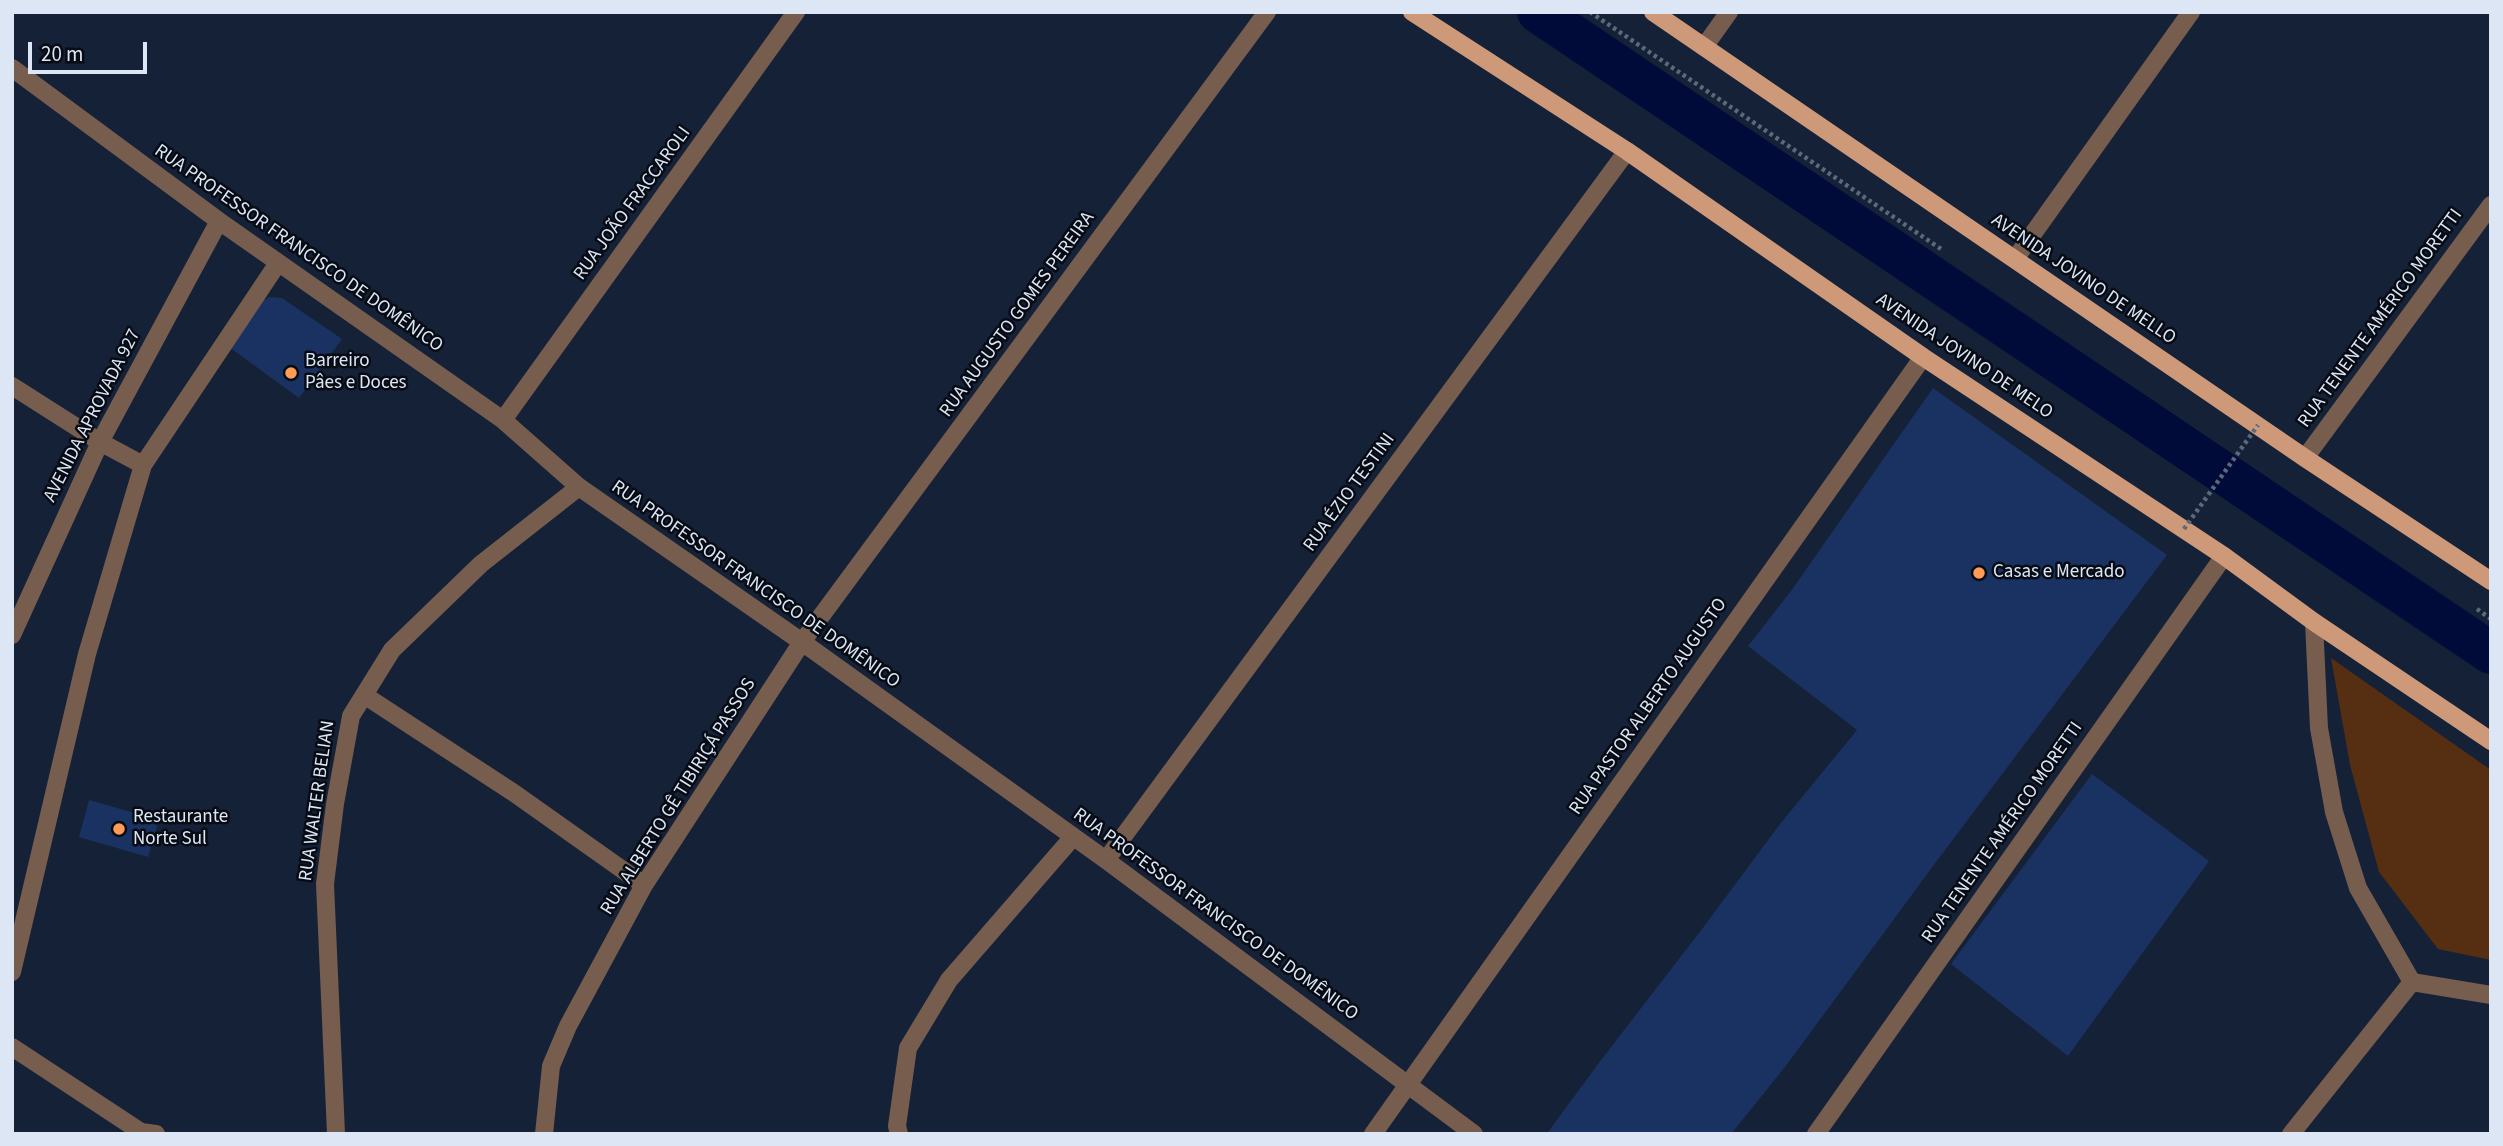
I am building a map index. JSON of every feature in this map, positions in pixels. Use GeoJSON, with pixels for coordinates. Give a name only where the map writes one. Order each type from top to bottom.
{"type":"FeatureCollection","features":[{"type":"Feature","properties":{"kind":"main road","name":"AVENIDA JOVINO DE MELO"},"geometry":{"type":"LineString","coordinates":[[1412,12],[1627,151],[1923,357],[2184,528],[2314,622],[2491,741]]}},
{"type":"Feature","properties":{"kind":"main road","name":"AVENIDA JOVINO DE MELLO"},"geometry":{"type":"LineString","coordinates":[[1653,12],[2491,582]]}},
{"type":"Feature","properties":{"kind":"street","name":"RUA JOÃO FRACCAROLI"},"geometry":{"type":"LineString","coordinates":[[503,420],[796,12]]}},
{"type":"Feature","properties":{"kind":"street","name":"RUA AUGUSTO GOMES PEREIRA"},"geometry":{"type":"LineString","coordinates":[[802,642],[1267,12]]}},
{"type":"Feature","properties":{"kind":"street"},"geometry":{"type":"LineString","coordinates":[[1704,47],[1728,12]]}},
{"type":"Feature","properties":{"kind":"street"},"geometry":{"type":"LineString","coordinates":[[2015,259],[2191,12]]}},
{"type":"Feature","properties":{"kind":"street","name":"RUA PROFESSOR FRANCISCO DE DOMÊNICO"},"geometry":{"type":"LineString","coordinates":[[12,68],[219,221],[503,420],[579,487],[802,642],[1106,860],[1408,1082],[1474,1134]]}},
{"type":"Feature","properties":{"kind":"street","name":"RUA ÉZIO TESTINI"},"geometry":{"type":"LineString","coordinates":[[1106,860],[1627,151]]}},
{"type":"Feature","properties":{"kind":"street","name":"RUA TENENTE AMÉRICO MORETTI"},"geometry":{"type":"LineString","coordinates":[[2305,458],[2491,205]]}},
{"type":"Feature","properties":{"kind":"street","name":"AVENIDA APROVADA 927"},"geometry":{"type":"LineString","coordinates":[[12,635],[100,442],[219,221]]}},
{"type":"Feature","properties":{"kind":"street"},"geometry":{"type":"LineString","coordinates":[[12,972],[87,654],[143,465],[278,263]]}},
{"type":"Feature","properties":{"kind":"street","name":"RUA PASTOR ALBERTO AUGUSTO"},"geometry":{"type":"LineString","coordinates":[[1373,1134],[1923,357]]}},
{"type":"Feature","properties":{"kind":"street"},"geometry":{"type":"LineString","coordinates":[[12,386],[100,442],[143,465]]}},
{"type":"Feature","properties":{"kind":"street","name":"RUA WALTER BELIAN"},"geometry":{"type":"LineString","coordinates":[[336,1134],[325,884],[335,804],[351,716],[392,650],[471,573],[579,487]]}},
{"type":"Feature","properties":{"kind":"street","name":"RUA TENENTE AMÉRICO MORETTI"},"geometry":{"type":"LineString","coordinates":[[1816,1134],[2224,556]]}},
{"type":"Feature","properties":{"kind":"street"},"geometry":{"type":"LineString","coordinates":[[2314,622],[2319,728],[2334,812],[2358,888],[2412,982]]}},
{"type":"Feature","properties":{"kind":"street","name":"RUA ALBERTO GÊ TIBIRIÇÁ PASSOS"},"geometry":{"type":"LineString","coordinates":[[544,1134],[551,1066],[568,1026],[644,885],[802,642]]}},
{"type":"Feature","properties":{"kind":"street"},"geometry":{"type":"LineString","coordinates":[[364,695],[514,793],[644,885]]}},
{"type":"Feature","properties":{"kind":"street"},"geometry":{"type":"LineString","coordinates":[[899,1134],[897,1126],[908,1048],[949,980],[1073,837]]}},
{"type":"Feature","properties":{"kind":"street"},"geometry":{"type":"LineString","coordinates":[[12,924],[29,908]]}},
{"type":"Feature","properties":{"kind":"street"},"geometry":{"type":"LineString","coordinates":[[2412,982],[2491,995]]}},
{"type":"Feature","properties":{"kind":"street"},"geometry":{"type":"LineString","coordinates":[[2291,1134],[2412,982]]}},
{"type":"Feature","properties":{"kind":"street"},"geometry":{"type":"LineString","coordinates":[[12,1047],[146,1133]]}},
{"type":"Feature","properties":{"kind":"path"},"geometry":{"type":"LineString","coordinates":[[2184,528],[2258,425]]}},
{"type":"Feature","properties":{"kind":"shaded area"},"geometry":{"type":"Polygon","coordinates":[[[2331,658],[2491,770],[2491,960],[2438,949],[2379,872],[2350,765],[2331,658]]]}},
{"type":"Feature","properties":{"kind":"building","name":"Barreiro Pâes e Doces"},"geometry":{"type":"Polygon","coordinates":[[[269,297],[282,298],[342,339],[299,398],[229,347],[258,304],[269,297]]]}},
{"type":"Feature","properties":{"kind":"building"},"geometry":{"type":"Polygon","coordinates":[[[1933,388],[2167,555],[1785,1067],[1731,1134],[1550,1134],[1548,1132],[1598,1064],[1780,824],[1857,730],[1748,646],[1791,591],[1933,388]]]}},
{"type":"Feature","properties":{"kind":"building"},"geometry":{"type":"Polygon","coordinates":[[[2092,774],[2209,861],[2068,1056],[1951,964],[2092,774]]]}},
{"type":"Feature","properties":{"kind":"building","name":"Restaurante Norte Sul"},"geometry":{"type":"Polygon","coordinates":[[[89,800],[159,820],[148,857],[79,837],[89,800]]]}},
{"type":"Feature","properties":{"kind":"waterway"},"geometry":{"type":"LineString","coordinates":[[1538,12],[2491,653]]}},
{"type":"Feature","properties":{"kind":"place","name":"Barreiro Pâes e Doces"},"geometry":{"type":"Point","coordinates":[291,373]}},
{"type":"Feature","properties":{"kind":"place","name":"Casas e Mercado"},"geometry":{"type":"Point","coordinates":[1979,573]}},
{"type":"Feature","properties":{"kind":"place","name":"Restaurante Norte Sul"},"geometry":{"type":"Point","coordinates":[119,829]}}]}
